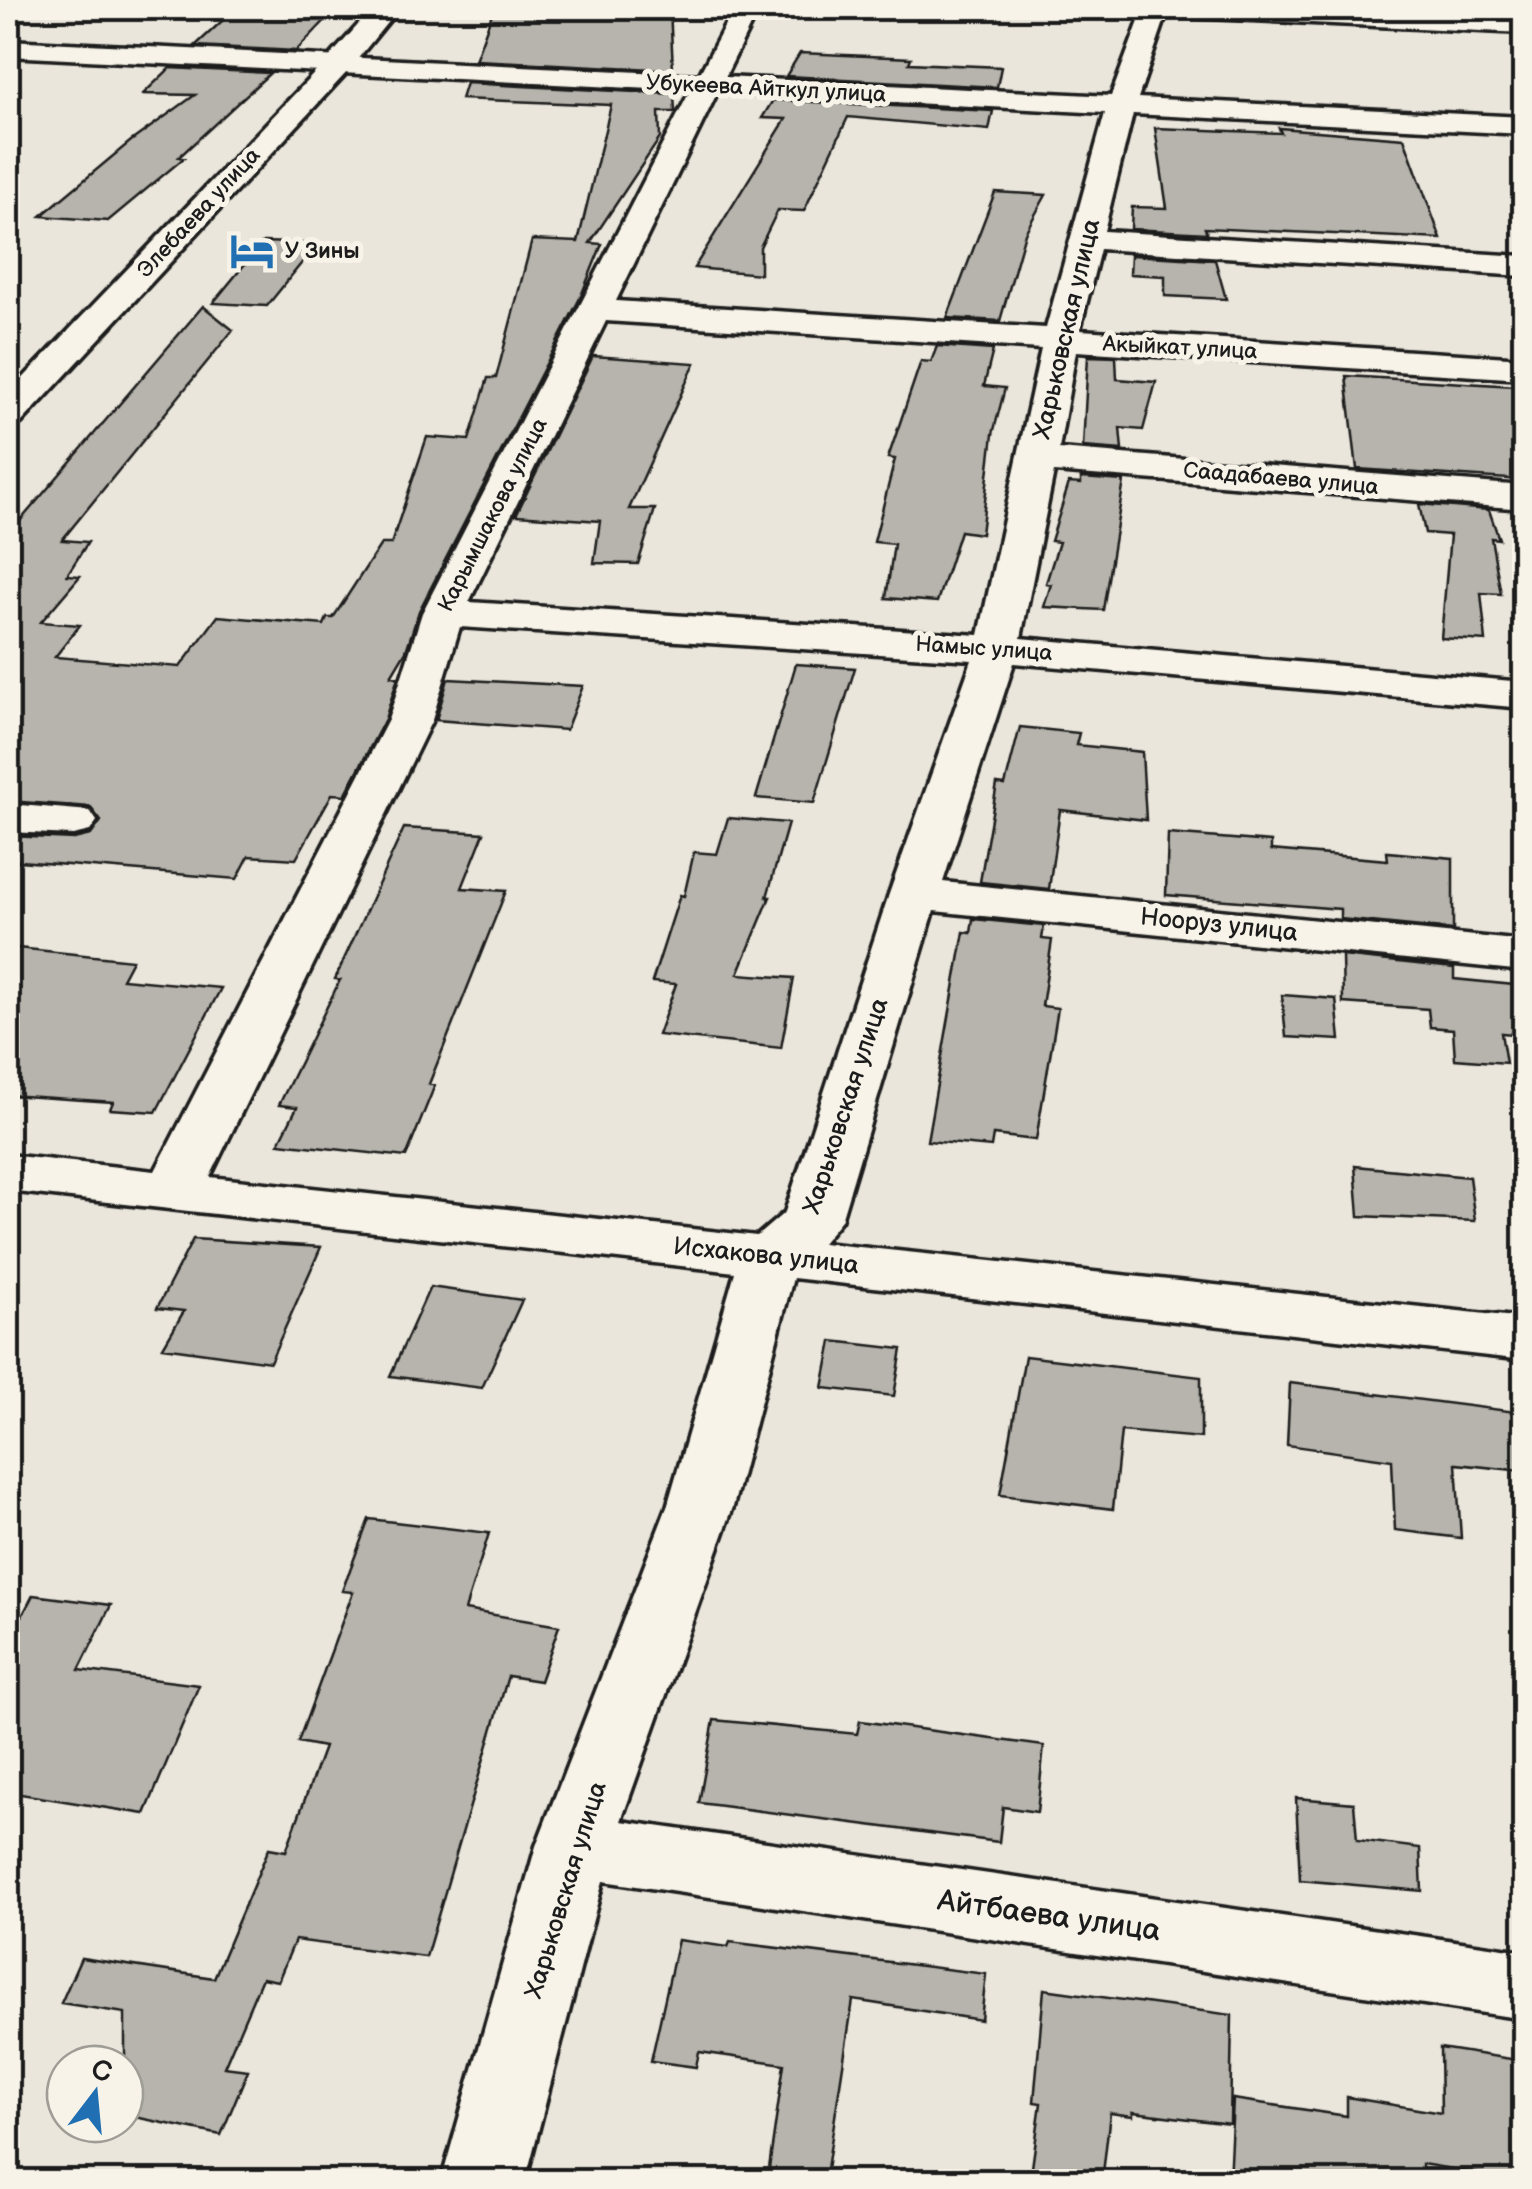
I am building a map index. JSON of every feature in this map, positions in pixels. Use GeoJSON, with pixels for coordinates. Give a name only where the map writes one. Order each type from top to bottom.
{"type":"FeatureCollection","features":[{"type":"Feature","properties":{"kind":"street","name":"Элебаева улица"},"geometry":{"type":"LineString","coordinates":[[8,415],[21,386],[337,66],[386,8]]}},
{"type":"Feature","properties":{"kind":"street","name":"Карымшакова улица"},"geometry":{"type":"LineString","coordinates":[[175,1189],[410,720],[443,613],[746,8]]}},
{"type":"Feature","properties":{"kind":"street"},"geometry":{"type":"LineString","coordinates":[[1158,8],[1524,25]]}},
{"type":"Feature","properties":{"kind":"street","name":"Харьковская улица"},"geometry":{"type":"LineString","coordinates":[[483,2182],[574,1846],[700,1507],[769,1257],[812,1220],[996,649],[1060,340],[1121,106],[1158,8]]}},
{"type":"Feature","properties":{"kind":"street","name":"Убукеева Айткул улица"},"geometry":{"type":"LineString","coordinates":[[8,48],[1524,126]]}},
{"type":"Feature","properties":{"kind":"street"},"geometry":{"type":"LineString","coordinates":[[1086,239],[1524,266]]}},
{"type":"Feature","properties":{"kind":"street","name":"Акыйкат улица"},"geometry":{"type":"LineString","coordinates":[[596,310],[1524,369]]}},
{"type":"Feature","properties":{"kind":"street","name":"Саадабаева улица"},"geometry":{"type":"LineString","coordinates":[[1038,459],[1524,498]]}},
{"type":"Feature","properties":{"kind":"street","name":"Намыс улица"},"geometry":{"type":"LineString","coordinates":[[443,613],[996,649],[1524,695]]}},
{"type":"Feature","properties":{"kind":"street"},"geometry":{"type":"LineString","coordinates":[[8,818],[72,821]]}},
{"type":"Feature","properties":{"kind":"street","name":"Нооруз улица"},"geometry":{"type":"LineString","coordinates":[[914,894],[1524,956]]}},
{"type":"Feature","properties":{"kind":"street","name":"Исхакова улица"},"geometry":{"type":"LineString","coordinates":[[8,1173],[1524,1338]]}},
{"type":"Feature","properties":{"kind":"street","name":"Айтбаева улица"},"geometry":{"type":"LineString","coordinates":[[574,1846],[1524,1985]]}},
{"type":"Feature","properties":{"kind":"building"},"geometry":{"type":"Polygon","coordinates":[[[236,8],[330,8],[326,12],[333,12],[296,51],[195,46],[236,8]]]}},
{"type":"Feature","properties":{"kind":"building"},"geometry":{"type":"Polygon","coordinates":[[[494,8],[670,8],[673,70],[475,60],[494,8]]]}},
{"type":"Feature","properties":{"kind":"building"},"geometry":{"type":"Polygon","coordinates":[[[800,53],[1001,67],[997,87],[786,76],[800,53]]]}},
{"type":"Feature","properties":{"kind":"building"},"geometry":{"type":"Polygon","coordinates":[[[170,68],[270,73],[179,157],[184,158],[108,221],[41,216],[131,141],[195,95],[143,94],[170,68]]]}},
{"type":"Feature","properties":{"kind":"building"},"geometry":{"type":"Polygon","coordinates":[[[466,83],[674,94],[675,112],[659,112],[660,138],[590,243],[602,244],[581,296],[419,611],[406,651],[391,676],[398,677],[385,719],[345,795],[332,794],[296,859],[249,856],[237,879],[8,860],[8,836],[74,839],[91,835],[101,821],[90,807],[8,801],[8,535],[203,306],[233,330],[62,540],[88,542],[67,575],[80,576],[41,622],[80,625],[55,657],[180,667],[218,616],[324,625],[327,618],[333,618],[381,544],[391,544],[427,437],[469,440],[488,378],[496,378],[532,240],[578,242],[611,105],[461,99],[466,83]]]}},
{"type":"Feature","properties":{"kind":"building"},"geometry":{"type":"Polygon","coordinates":[[[773,100],[993,111],[989,130],[848,117],[804,211],[778,210],[760,247],[760,274],[694,268],[786,119],[762,118],[773,100]]]}},
{"type":"Feature","properties":{"kind":"building"},"geometry":{"type":"Polygon","coordinates":[[[1155,128],[1281,133],[1279,128],[1404,138],[1441,239],[1205,228],[1207,233],[1131,229],[1132,207],[1167,208],[1155,128]]]}},
{"type":"Feature","properties":{"kind":"building"},"geometry":{"type":"Polygon","coordinates":[[[995,192],[1046,195],[1025,233],[1000,321],[947,318],[995,192]]]}},
{"type":"Feature","properties":{"kind":"building"},"geometry":{"type":"Polygon","coordinates":[[[263,242],[317,244],[267,306],[213,303],[263,242]]]}},
{"type":"Feature","properties":{"kind":"building"},"geometry":{"type":"Polygon","coordinates":[[[1131,255],[1215,260],[1226,299],[1165,296],[1165,276],[1130,274],[1131,255]]]}},
{"type":"Feature","properties":{"kind":"building"},"geometry":{"type":"Polygon","coordinates":[[[937,346],[993,350],[984,386],[1005,388],[993,434],[981,534],[960,531],[937,602],[886,598],[894,544],[874,542],[895,459],[888,458],[921,361],[931,362],[937,346]]]}},
{"type":"Feature","properties":{"kind":"building"},"geometry":{"type":"Polygon","coordinates":[[[593,356],[695,363],[629,509],[655,509],[638,564],[594,563],[600,521],[516,515],[593,356]]]}},
{"type":"Feature","properties":{"kind":"building"},"geometry":{"type":"Polygon","coordinates":[[[1088,356],[1116,357],[1117,379],[1156,382],[1143,430],[1120,428],[1122,450],[1083,447],[1088,356]]]}},
{"type":"Feature","properties":{"kind":"building"},"geometry":{"type":"Polygon","coordinates":[[[1346,376],[1515,386],[1524,480],[1357,469],[1346,376]]]}},
{"type":"Feature","properties":{"kind":"building"},"geometry":{"type":"Polygon","coordinates":[[[1081,478],[1124,481],[1103,610],[1044,607],[1051,584],[1046,583],[1059,542],[1051,541],[1069,483],[1081,484],[1081,478]]]}},
{"type":"Feature","properties":{"kind":"building"},"geometry":{"type":"Polygon","coordinates":[[[1419,504],[1489,510],[1499,539],[1491,538],[1501,594],[1481,593],[1486,641],[1441,638],[1450,535],[1425,533],[1419,504]]]}},
{"type":"Feature","properties":{"kind":"building"},"geometry":{"type":"Polygon","coordinates":[[[796,664],[855,668],[814,803],[756,798],[796,664]]]}},
{"type":"Feature","properties":{"kind":"building"},"geometry":{"type":"Polygon","coordinates":[[[448,679],[583,686],[566,730],[436,720],[448,679]]]}},
{"type":"Feature","properties":{"kind":"building"},"geometry":{"type":"Polygon","coordinates":[[[1020,727],[1079,733],[1076,745],[1142,752],[1146,820],[1060,810],[1049,889],[980,882],[997,784],[1005,785],[1020,727]]]}},
{"type":"Feature","properties":{"kind":"building"},"geometry":{"type":"Polygon","coordinates":[[[728,818],[788,823],[770,897],[738,974],[794,978],[781,1048],[658,1035],[676,984],[652,982],[680,895],[684,896],[694,852],[717,854],[728,818]]]}},
{"type":"Feature","properties":{"kind":"building"},"geometry":{"type":"Polygon","coordinates":[[[404,828],[484,833],[462,888],[506,891],[429,1084],[435,1085],[406,1157],[279,1143],[297,1107],[279,1105],[340,980],[335,979],[404,828]]]}},
{"type":"Feature","properties":{"kind":"building"},"geometry":{"type":"Polygon","coordinates":[[[1168,834],[1271,842],[1271,850],[1388,860],[1387,852],[1453,858],[1453,930],[1340,919],[1340,909],[1166,895],[1168,834]]]}},
{"type":"Feature","properties":{"kind":"building"},"geometry":{"type":"Polygon","coordinates":[[[973,919],[1044,926],[1042,939],[1052,940],[1042,1006],[1058,1008],[1036,1140],[993,1135],[991,1147],[927,1141],[964,932],[971,933],[973,919]]]}},
{"type":"Feature","properties":{"kind":"building"},"geometry":{"type":"Polygon","coordinates":[[[8,947],[132,960],[122,979],[221,988],[156,1112],[110,1109],[113,1102],[8,1095],[8,947]]]}},
{"type":"Feature","properties":{"kind":"building"},"geometry":{"type":"Polygon","coordinates":[[[1342,956],[1454,968],[1454,979],[1524,986],[1524,1035],[1501,1033],[1506,1063],[1455,1059],[1453,1029],[1430,1027],[1428,1009],[1343,1003],[1342,956]]]}},
{"type":"Feature","properties":{"kind":"building"},"geometry":{"type":"Polygon","coordinates":[[[1282,995],[1336,999],[1340,1040],[1286,1037],[1282,995]]]}},
{"type":"Feature","properties":{"kind":"building"},"geometry":{"type":"Polygon","coordinates":[[[1355,1166],[1469,1177],[1475,1221],[1359,1216],[1355,1166]]]}},
{"type":"Feature","properties":{"kind":"building"},"geometry":{"type":"Polygon","coordinates":[[[193,1239],[321,1247],[270,1362],[163,1347],[184,1311],[157,1308],[193,1239]]]}},
{"type":"Feature","properties":{"kind":"building"},"geometry":{"type":"Polygon","coordinates":[[[430,1287],[522,1300],[482,1388],[390,1376],[430,1287]]]}},
{"type":"Feature","properties":{"kind":"building"},"geometry":{"type":"Polygon","coordinates":[[[832,1341],[902,1349],[894,1396],[823,1388],[832,1341]]]}},
{"type":"Feature","properties":{"kind":"building"},"geometry":{"type":"Polygon","coordinates":[[[1025,1356],[1201,1377],[1201,1438],[1121,1431],[1113,1509],[1000,1495],[1025,1356]]]}},
{"type":"Feature","properties":{"kind":"building"},"geometry":{"type":"Polygon","coordinates":[[[1290,1383],[1524,1413],[1524,1471],[1456,1464],[1461,1538],[1395,1530],[1392,1460],[1287,1445],[1290,1383]]]}},
{"type":"Feature","properties":{"kind":"building"},"geometry":{"type":"Polygon","coordinates":[[[369,1519],[489,1533],[465,1610],[559,1626],[540,1681],[508,1676],[426,1957],[295,1940],[278,1981],[262,1978],[224,2067],[248,2070],[221,2135],[145,2119],[145,2044],[125,2044],[125,2013],[61,2003],[81,1958],[214,1978],[269,1848],[286,1851],[324,1747],[298,1742],[353,1592],[342,1591],[369,1519]]]}},
{"type":"Feature","properties":{"kind":"building"},"geometry":{"type":"Polygon","coordinates":[[[33,1595],[111,1605],[79,1670],[199,1685],[145,1814],[8,1792],[8,1643],[33,1595]]]}},
{"type":"Feature","properties":{"kind":"building"},"geometry":{"type":"Polygon","coordinates":[[[714,1720],[857,1734],[860,1721],[1044,1746],[1037,1812],[1003,1807],[999,1842],[699,1803],[714,1720]]]}},
{"type":"Feature","properties":{"kind":"building"},"geometry":{"type":"Polygon","coordinates":[[[1296,1798],[1354,1803],[1357,1840],[1420,1848],[1422,1891],[1300,1880],[1296,1798]]]}},
{"type":"Feature","properties":{"kind":"building"},"geometry":{"type":"Polygon","coordinates":[[[678,1940],[728,1947],[730,1942],[986,1974],[981,2020],[853,2000],[825,2182],[767,2182],[784,2064],[699,2052],[696,2067],[651,2061],[678,1940]]]}},
{"type":"Feature","properties":{"kind":"building"},"geometry":{"type":"Polygon","coordinates":[[[1044,1989],[1232,2015],[1230,2124],[1133,2112],[1133,2116],[1110,2113],[1102,2182],[1030,2182],[1041,2103],[1034,2102],[1044,1989]]]}},
{"type":"Feature","properties":{"kind":"building"},"geometry":{"type":"Polygon","coordinates":[[[1440,2048],[1524,2061],[1524,2181],[1422,2164],[1422,2182],[1229,2182],[1233,2099],[1347,2116],[1347,2097],[1441,2113],[1440,2048]]]}},
{"type":"Feature","properties":{"kind":"place","name":"У Зины"},"geometry":{"type":"Point","coordinates":[252,251]}}]}
